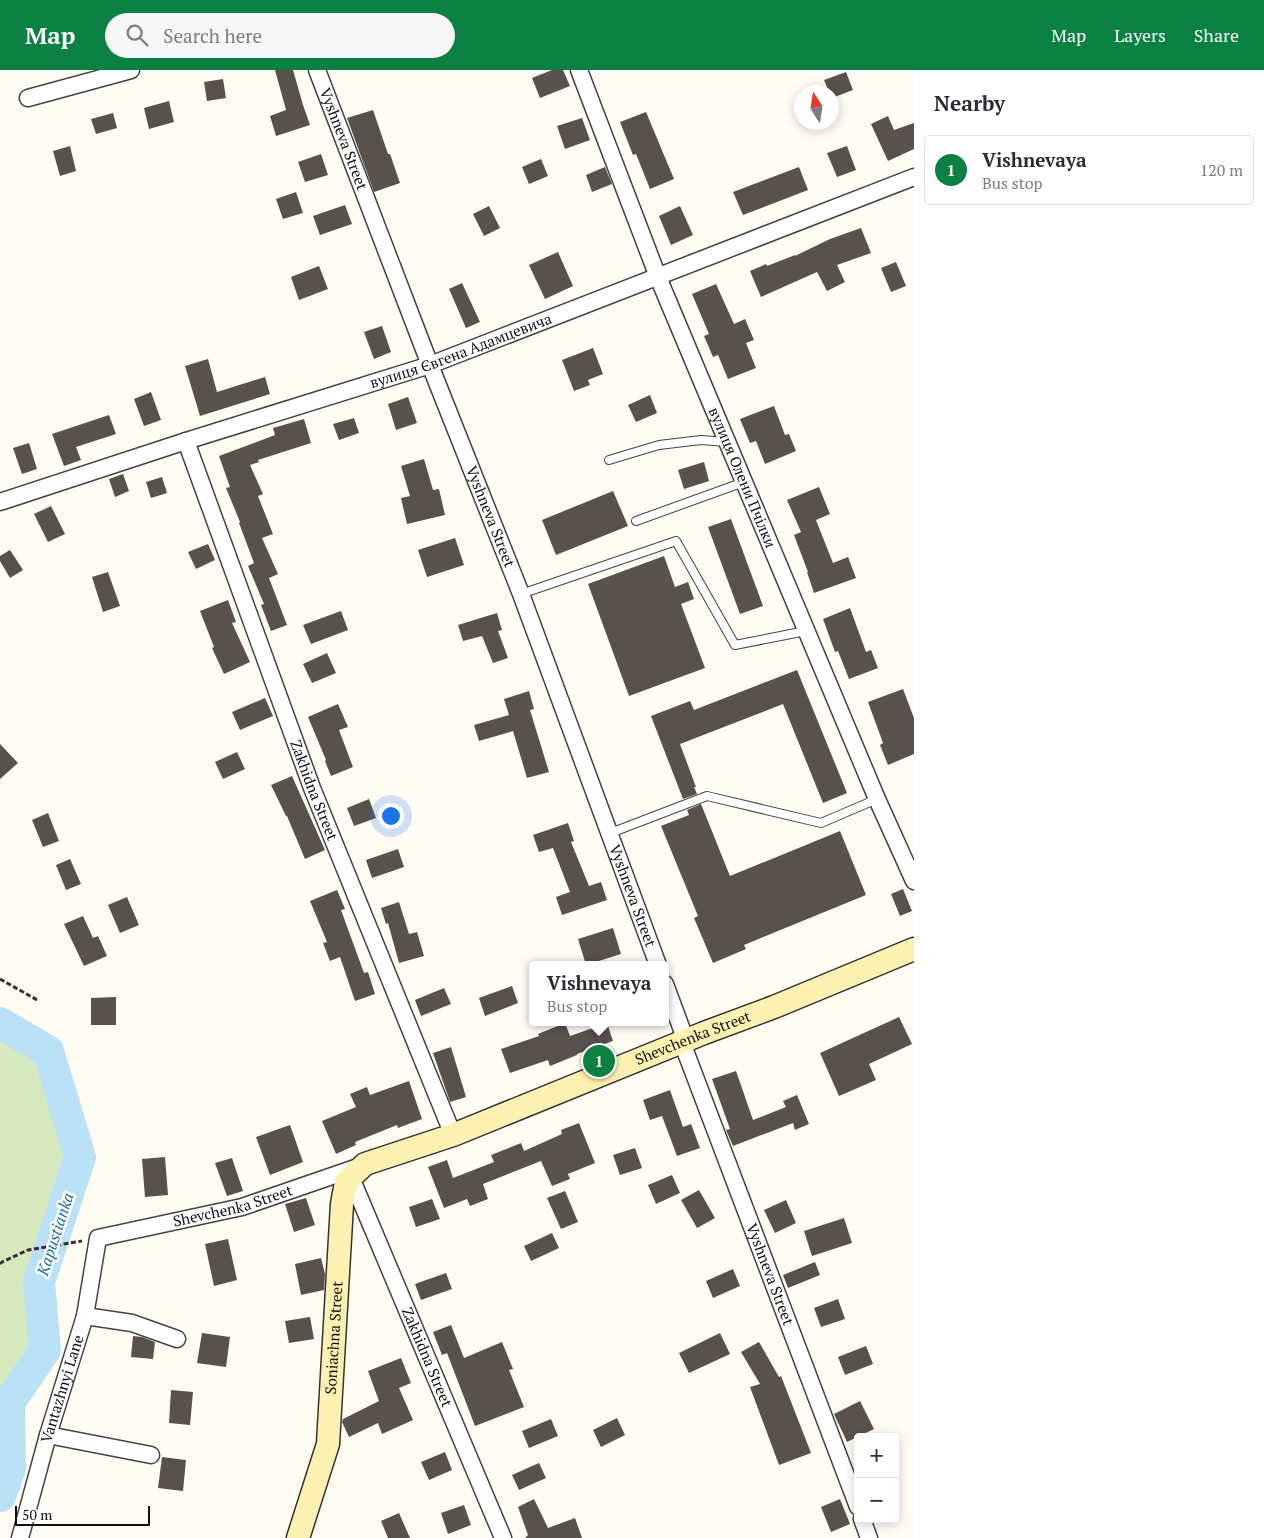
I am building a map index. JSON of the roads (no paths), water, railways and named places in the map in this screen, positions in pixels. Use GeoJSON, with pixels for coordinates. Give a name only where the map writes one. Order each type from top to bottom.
{"type":"FeatureCollection","features":[{"type":"Feature","properties":{"kind":"street"},"geometry":{"type":"LineString","coordinates":[[28,98],[130,70]]}},
{"type":"Feature","properties":{"kind":"street","name":"Vyshneva Street"},"geometry":{"type":"LineString","coordinates":[[317,70],[430,365],[521,594],[657,961]]}},
{"type":"Feature","properties":{"kind":"street","name":"вулиця Олени Пчілки"},"geometry":{"type":"LineString","coordinates":[[579,70],[658,277],[877,800],[914,880]]}},
{"type":"Feature","properties":{"kind":"street","name":"вулиця Євгена Адамцевича"},"geometry":{"type":"LineString","coordinates":[[0,502],[186,441],[430,365],[914,177]]}},
{"type":"Feature","properties":{"kind":"street","name":"Zakhidna Street"},"geometry":{"type":"LineString","coordinates":[[186,441],[312,788],[453,1135]]}},
{"type":"Feature","properties":{"kind":"street","name":"Shevchenka Street"},"geometry":{"type":"LineString","coordinates":[[98,1238],[242,1207],[453,1135],[704,1032],[774,1007],[914,949]]}},
{"type":"Feature","properties":{"kind":"street","name":"Vyshneva Street"},"geometry":{"type":"LineString","coordinates":[[669,995],[682,1030],[686,1053],[854,1496]]}},
{"type":"Feature","properties":{"kind":"street"},"geometry":{"type":"LineString","coordinates":[[346,1182],[365,1164]]}},
{"type":"Feature","properties":{"kind":"street","name":"Zakhidna Street"},"geometry":{"type":"LineString","coordinates":[[346,1182],[355,1187],[503,1538]]}},
{"type":"Feature","properties":{"kind":"street","name":"Soniachna Street"},"geometry":{"type":"LineString","coordinates":[[298,1538],[328,1444],[342,1204],[346,1182]]}},
{"type":"Feature","properties":{"kind":"street","name":"Vantazhnyi Lane"},"geometry":{"type":"LineString","coordinates":[[20,1538],[48,1435],[85,1316],[98,1238]]}},
{"type":"Feature","properties":{"kind":"street"},"geometry":{"type":"LineString","coordinates":[[85,1316],[132,1323],[177,1340]]}},
{"type":"Feature","properties":{"kind":"street"},"geometry":{"type":"LineString","coordinates":[[48,1435],[151,1455]]}},
{"type":"Feature","properties":{"kind":"street"},"geometry":{"type":"LineString","coordinates":[[863,1523],[869,1538]]}},
{"type":"Feature","properties":{"kind":"lane"},"geometry":{"type":"LineString","coordinates":[[609,460],[659,445],[701,440],[727,442]]}},
{"type":"Feature","properties":{"kind":"lane"},"geometry":{"type":"LineString","coordinates":[[636,521],[744,482]]}},
{"type":"Feature","properties":{"kind":"lane"},"geometry":{"type":"LineString","coordinates":[[521,594],[676,541],[735,644],[806,631]]}},
{"type":"Feature","properties":{"kind":"lane"},"geometry":{"type":"LineString","coordinates":[[611,835],[707,796],[821,823],[877,800]]}},
{"type":"Feature","properties":{"kind":"waterway","name":"Kapustianka"},"geometry":{"type":"LineString","coordinates":[[0,1023],[48,1051],[80,1157],[39,1282],[45,1350],[9,1403],[10,1468],[0,1496]]}},
{"type":"Feature","properties":{"kind":"place","name":"Vishnevaya"},"geometry":{"type":"Point","coordinates":[599,1061]}}]}
